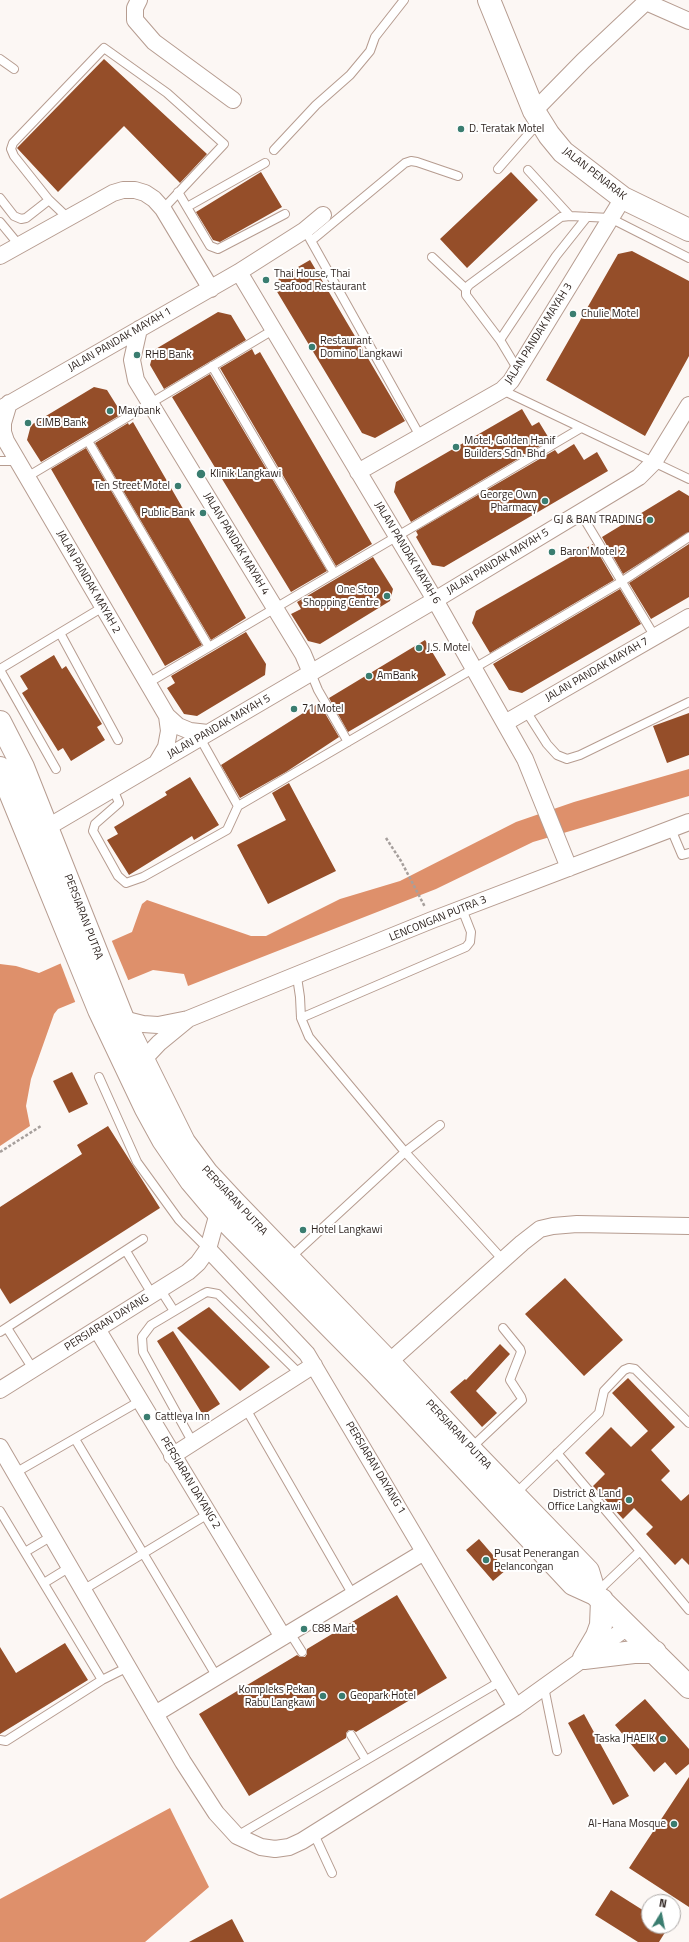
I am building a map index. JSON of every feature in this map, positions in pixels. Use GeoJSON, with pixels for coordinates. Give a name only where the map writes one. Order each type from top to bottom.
{"type":"FeatureCollection","features":[{"type":"Feature","properties":{"kind":"main road","name":"JALAN PENARAK"},"geometry":{"type":"LineString","coordinates":[[489,0],[537,116],[549,135],[564,152],[623,198],[689,230]]}},
{"type":"Feature","properties":{"kind":"main road","name":"PERSIARAN PUTRA"},"geometry":{"type":"LineString","coordinates":[[0,722],[23,767],[48,827],[81,942]]}},
{"type":"Feature","properties":{"kind":"main road","name":"PERSIARAN PUTRA"},"geometry":{"type":"LineString","coordinates":[[0,768],[113,1011],[163,1140],[191,1181],[218,1213],[375,1372],[573,1584],[598,1597],[689,1687]]}},
{"type":"Feature","properties":{"kind":"main road","name":"PERSIARAN PUTRA"},"geometry":{"type":"LineString","coordinates":[[113,1011],[143,1060],[184,1142],[212,1179],[588,1571],[598,1597]]}},
{"type":"Feature","properties":{"kind":"main road"},"geometry":{"type":"LineString","coordinates":[[584,1658],[597,1636],[601,1625],[598,1597]]}},
{"type":"Feature","properties":{"kind":"main road"},"geometry":{"type":"LineString","coordinates":[[584,1658],[634,1652],[655,1652]]}},
{"type":"Feature","properties":{"kind":"street"},"geometry":{"type":"LineString","coordinates":[[139,0],[135,8],[135,20],[154,42],[233,100]]}},
{"type":"Feature","properties":{"kind":"street"},"geometry":{"type":"LineString","coordinates":[[537,116],[583,61],[647,1],[689,21]]}},
{"type":"Feature","properties":{"kind":"street"},"geometry":{"type":"LineString","coordinates":[[0,256],[114,193],[123,190],[135,190],[145,193],[154,199],[164,209],[211,289]]}},
{"type":"Feature","properties":{"kind":"street","name":"JALAN PANDAK MAYAH 3"},"geometry":{"type":"LineString","coordinates":[[358,472],[502,390],[518,370],[623,198]]}},
{"type":"Feature","properties":{"kind":"street","name":"JALAN PANDAK MAYAH 1"},"geometry":{"type":"LineString","coordinates":[[5,406],[239,272],[308,236],[323,215]]}},
{"type":"Feature","properties":{"kind":"street","name":"JALAN PANDAK MAYAH 6"},"geometry":{"type":"LineString","coordinates":[[239,272],[435,600],[525,759],[569,868]]}},
{"type":"Feature","properties":{"kind":"street","name":"JALAN PANDAK MAYAH 4"},"geometry":{"type":"LineString","coordinates":[[139,329],[132,360],[136,380],[303,654],[311,673]]}},
{"type":"Feature","properties":{"kind":"street","name":"JALAN PANDAK MAYAH 5"},"geometry":{"type":"LineString","coordinates":[[48,827],[435,600],[639,477],[654,462],[689,405]]}},
{"type":"Feature","properties":{"kind":"street","name":"JALAN PANDAK MAYAH 2"},"geometry":{"type":"LineString","coordinates":[[5,406],[3,432],[18,461],[167,716],[178,726],[204,735]]}},
{"type":"Feature","properties":{"kind":"street","name":"JALAN PANDAK MAYAH 7"},"geometry":{"type":"LineString","coordinates":[[505,723],[689,618]]}},
{"type":"Feature","properties":{"kind":"street","name":"JALAN PANDAK MAYAH 5"},"geometry":{"type":"LineString","coordinates":[[156,764],[166,747],[169,731],[167,716]]}},
{"type":"Feature","properties":{"kind":"street","name":"LENCONGAN PUTRA 3"},"geometry":{"type":"LineString","coordinates":[[188,1019],[296,977],[462,909],[689,822]]}},
{"type":"Feature","properties":{"kind":"street"},"geometry":{"type":"LineString","coordinates":[[113,1011],[142,1024],[158,1025],[188,1019]]}},
{"type":"Feature","properties":{"kind":"street"},"geometry":{"type":"LineString","coordinates":[[143,1060],[159,1043],[188,1019]]}},
{"type":"Feature","properties":{"kind":"street"},"geometry":{"type":"LineString","coordinates":[[208,1249],[218,1213]]}},
{"type":"Feature","properties":{"kind":"street"},"geometry":{"type":"LineString","coordinates":[[389,1362],[540,1229],[553,1226],[577,1224],[689,1226]]}},
{"type":"Feature","properties":{"kind":"street","name":"PERSIARAN DAYANG"},"geometry":{"type":"LineString","coordinates":[[0,1390],[188,1272],[198,1263],[208,1249]]}},
{"type":"Feature","properties":{"kind":"street","name":"PERSIARAN DAYANG 1"},"geometry":{"type":"LineString","coordinates":[[208,1249],[307,1354],[516,1707]]}},
{"type":"Feature","properties":{"kind":"street","name":"PERSIARAN DAYANG 2"},"geometry":{"type":"LineString","coordinates":[[97,1329],[172,1456],[286,1635]]}},
{"type":"Feature","properties":{"kind":"street"},"geometry":{"type":"LineString","coordinates":[[172,1456],[314,1365]]}},
{"type":"Feature","properties":{"kind":"street"},"geometry":{"type":"LineString","coordinates":[[0,1447],[155,1714],[216,1813],[237,1836],[261,1847],[275,1849],[289,1847],[314,1834],[516,1707],[629,1626]]}},
{"type":"Feature","properties":{"kind":"street"},"geometry":{"type":"LineString","coordinates":[[155,1714],[424,1552]]}},
{"type":"Feature","properties":{"kind":"lane"},"geometry":{"type":"LineString","coordinates":[[274,150],[316,105],[350,74],[370,51],[375,37],[404,0]]}},
{"type":"Feature","properties":{"kind":"lane"},"geometry":{"type":"LineString","coordinates":[[68,218],[49,200],[14,156],[12,149],[13,143],[104,48],[166,93],[224,144],[178,192],[164,209]]}},
{"type":"Feature","properties":{"kind":"lane"},"geometry":{"type":"LineString","coordinates":[[0,59],[14,69]]}},
{"type":"Feature","properties":{"kind":"lane"},"geometry":{"type":"LineString","coordinates":[[498,169],[537,116]]}},
{"type":"Feature","properties":{"kind":"lane"},"geometry":{"type":"LineString","coordinates":[[420,436],[308,236],[405,163],[411,161],[417,162],[458,176]]}},
{"type":"Feature","properties":{"kind":"lane"},"geometry":{"type":"LineString","coordinates":[[187,207],[265,163]]}},
{"type":"Feature","properties":{"kind":"lane"},"geometry":{"type":"LineString","coordinates":[[528,170],[570,216]]}},
{"type":"Feature","properties":{"kind":"lane"},"geometry":{"type":"LineString","coordinates":[[178,192],[210,246],[218,249],[285,214]]}},
{"type":"Feature","properties":{"kind":"lane"},"geometry":{"type":"LineString","coordinates":[[0,198],[14,216],[21,218],[26,218],[49,200]]}},
{"type":"Feature","properties":{"kind":"lane"},"geometry":{"type":"LineString","coordinates":[[466,290],[469,285],[561,217],[610,218],[689,258]]}},
{"type":"Feature","properties":{"kind":"lane"},"geometry":{"type":"LineString","coordinates":[[500,340],[556,256],[587,217]]}},
{"type":"Feature","properties":{"kind":"lane"},"geometry":{"type":"LineString","coordinates":[[0,222],[19,245]]}},
{"type":"Feature","properties":{"kind":"lane"},"geometry":{"type":"LineString","coordinates":[[432,257],[466,290],[466,294],[500,340],[518,370]]}},
{"type":"Feature","properties":{"kind":"lane"},"geometry":{"type":"LineString","coordinates":[[27,477],[274,330]]}},
{"type":"Feature","properties":{"kind":"lane"},"geometry":{"type":"LineString","coordinates":[[212,366],[334,573]]}},
{"type":"Feature","properties":{"kind":"lane"},"geometry":{"type":"LineString","coordinates":[[502,390],[689,479]]}},
{"type":"Feature","properties":{"kind":"lane"},"geometry":{"type":"LineString","coordinates":[[148,683],[581,428]]}},
{"type":"Feature","properties":{"kind":"lane"},"geometry":{"type":"LineString","coordinates":[[88,441],[209,647]]}},
{"type":"Feature","properties":{"kind":"lane"},"geometry":{"type":"LineString","coordinates":[[0,460],[18,461]]}},
{"type":"Feature","properties":{"kind":"lane"},"geometry":{"type":"LineString","coordinates":[[580,512],[655,637]]}},
{"type":"Feature","properties":{"kind":"lane"},"geometry":{"type":"LineString","coordinates":[[113,789],[119,803],[95,824],[93,831],[118,876],[126,883],[143,877],[228,830],[238,806],[622,582],[689,537]]}},
{"type":"Feature","properties":{"kind":"lane"},"geometry":{"type":"LineString","coordinates":[[56,769],[0,669],[103,607]]}},
{"type":"Feature","properties":{"kind":"lane"},"geometry":{"type":"LineString","coordinates":[[60,633],[118,740]]}},
{"type":"Feature","properties":{"kind":"lane"},"geometry":{"type":"LineString","coordinates":[[311,673],[318,690],[348,742]]}},
{"type":"Feature","properties":{"kind":"lane"},"geometry":{"type":"LineString","coordinates":[[526,711],[547,744],[558,755],[567,758],[580,754],[689,702]]}},
{"type":"Feature","properties":{"kind":"lane"},"geometry":{"type":"LineString","coordinates":[[204,735],[238,806]]}},
{"type":"Feature","properties":{"kind":"lane"},"geometry":{"type":"LineString","coordinates":[[671,829],[682,855],[689,852]]}},
{"type":"Feature","properties":{"kind":"lane"},"geometry":{"type":"LineString","coordinates":[[301,1018],[466,947],[470,942],[471,932],[462,909]]}},
{"type":"Feature","properties":{"kind":"lane"},"geometry":{"type":"LineString","coordinates":[[296,977],[300,997],[301,1018],[309,1037],[404,1152],[503,1260]]}},
{"type":"Feature","properties":{"kind":"lane"},"geometry":{"type":"LineString","coordinates":[[99,1077],[137,1162],[179,1220],[208,1249]]}},
{"type":"Feature","properties":{"kind":"lane"},"geometry":{"type":"LineString","coordinates":[[289,1259],[404,1152],[440,1125]]}},
{"type":"Feature","properties":{"kind":"lane"},"geometry":{"type":"LineString","coordinates":[[33,1369],[3,1330],[143,1239]]}},
{"type":"Feature","properties":{"kind":"lane"},"geometry":{"type":"LineString","coordinates":[[126,1251],[156,1292],[174,1311]]}},
{"type":"Feature","properties":{"kind":"lane"},"geometry":{"type":"LineString","coordinates":[[193,1443],[143,1352],[142,1338],[151,1325],[207,1292],[218,1294],[300,1374]]}},
{"type":"Feature","properties":{"kind":"lane"},"geometry":{"type":"LineString","coordinates":[[470,1449],[522,1400],[510,1380],[519,1359],[520,1348],[502,1328]]}},
{"type":"Feature","properties":{"kind":"lane"},"geometry":{"type":"LineString","coordinates":[[514,1494],[599,1413],[604,1391],[624,1370],[629,1368],[635,1369],[689,1424]]}},
{"type":"Feature","properties":{"kind":"lane"},"geometry":{"type":"LineString","coordinates":[[15,1473],[140,1401]]}},
{"type":"Feature","properties":{"kind":"lane"},"geometry":{"type":"LineString","coordinates":[[246,1409],[353,1595]]}},
{"type":"Feature","properties":{"kind":"lane"},"geometry":{"type":"LineString","coordinates":[[75,1439],[216,1677]]}},
{"type":"Feature","properties":{"kind":"lane"},"geometry":{"type":"LineString","coordinates":[[557,1453],[689,1610]]}},
{"type":"Feature","properties":{"kind":"lane"},"geometry":{"type":"LineString","coordinates":[[0,1511],[102,1680]]}},
{"type":"Feature","properties":{"kind":"lane"},"geometry":{"type":"LineString","coordinates":[[83,1590],[208,1514]]}},
{"type":"Feature","properties":{"kind":"lane"},"geometry":{"type":"LineString","coordinates":[[25,1552],[52,1536]]}},
{"type":"Feature","properties":{"kind":"lane"},"geometry":{"type":"LineString","coordinates":[[598,1597],[640,1551]]}},
{"type":"Feature","properties":{"kind":"lane"},"geometry":{"type":"LineString","coordinates":[[44,1583],[70,1567]]}},
{"type":"Feature","properties":{"kind":"lane"},"geometry":{"type":"LineString","coordinates":[[286,1635],[302,1652]]}},
{"type":"Feature","properties":{"kind":"lane"},"geometry":{"type":"LineString","coordinates":[[0,1740],[6,1741],[102,1680],[128,1667]]}},
{"type":"Feature","properties":{"kind":"lane"},"geometry":{"type":"LineString","coordinates":[[237,1836],[501,1681]]}},
{"type":"Feature","properties":{"kind":"lane"},"geometry":{"type":"LineString","coordinates":[[544,1687],[557,1751]]}},
{"type":"Feature","properties":{"kind":"lane"},"geometry":{"type":"LineString","coordinates":[[351,1735],[366,1760]]}},
{"type":"Feature","properties":{"kind":"lane"},"geometry":{"type":"LineString","coordinates":[[314,1834],[332,1872]]}},
{"type":"Feature","properties":{"kind":"path"},"geometry":{"type":"LineString","coordinates":[[386,838],[401,861],[426,909]]}},
{"type":"Feature","properties":{"kind":"path"},"geometry":{"type":"LineString","coordinates":[[0,1152],[41,1126]]}},
{"type":"Feature","properties":{"kind":"shaded area"},"geometry":{"type":"Polygon","coordinates":[[[689,769],[689,796],[533,842],[436,889],[188,986],[184,974],[153,970],[58,1009],[54,1014],[31,1079],[26,1106],[30,1126],[0,1146],[0,964],[16,966],[39,973],[132,932],[142,904],[147,900],[251,936],[266,936],[340,899],[400,881],[516,822],[574,802],[689,769]]]}},
{"type":"Feature","properties":{"kind":"shaded area"},"geometry":{"type":"Polygon","coordinates":[[[170,1808],[209,1887],[145,1942],[0,1942],[0,1899],[170,1808]]]}},
{"type":"Feature","properties":{"kind":"pier"},"geometry":{"type":"Polygon","coordinates":[[[111,939],[129,982],[76,1004],[60,962],[111,939]]]}},
{"type":"Feature","properties":{"kind":"building"},"geometry":{"type":"Polygon","coordinates":[[[104,59],[207,154],[180,183],[124,126],[58,192],[17,148],[104,59]]]}},
{"type":"Feature","properties":{"kind":"building"},"geometry":{"type":"Polygon","coordinates":[[[261,172],[282,207],[220,242],[213,240],[196,212],[261,172]]]}},
{"type":"Feature","properties":{"kind":"building"},"geometry":{"type":"Polygon","coordinates":[[[511,172],[538,200],[467,268],[440,239],[511,172]]]}},
{"type":"Feature","properties":{"kind":"building"},"geometry":{"type":"Polygon","coordinates":[[[632,251],[689,281],[689,356],[645,436],[546,380],[618,254],[632,251]]]}},
{"type":"Feature","properties":{"kind":"building"},"geometry":{"type":"Polygon","coordinates":[[[310,260],[405,421],[375,438],[362,433],[276,290],[279,278],[310,260]]]}},
{"type":"Feature","properties":{"kind":"building"},"geometry":{"type":"Polygon","coordinates":[[[218,312],[231,315],[246,340],[164,389],[150,365],[154,350],[218,312]]]}},
{"type":"Feature","properties":{"kind":"building"},"geometry":{"type":"Polygon","coordinates":[[[252,349],[255,355],[260,352],[372,544],[336,566],[220,368],[252,349]]]}},
{"type":"Feature","properties":{"kind":"building"},"geometry":{"type":"Polygon","coordinates":[[[210,374],[327,571],[291,592],[172,397],[210,374]]]}},
{"type":"Feature","properties":{"kind":"building"},"geometry":{"type":"Polygon","coordinates":[[[94,387],[107,390],[122,414],[41,462],[27,440],[31,425],[94,387]]]}},
{"type":"Feature","properties":{"kind":"building"},"geometry":{"type":"Polygon","coordinates":[[[522,409],[532,426],[539,422],[550,440],[411,522],[394,492],[396,482],[522,409]]]}},
{"type":"Feature","properties":{"kind":"building"},"geometry":{"type":"Polygon","coordinates":[[[133,422],[246,618],[211,640],[95,443],[128,423],[129,425],[133,422]]]}},
{"type":"Feature","properties":{"kind":"building"},"geometry":{"type":"Polygon","coordinates":[[[574,444],[584,460],[597,452],[608,471],[444,567],[432,565],[416,537],[418,535],[416,531],[555,450],[558,454],[574,444]]]}},
{"type":"Feature","properties":{"kind":"building"},"geometry":{"type":"Polygon","coordinates":[[[86,448],[202,645],[165,666],[51,469],[86,448]]]}},
{"type":"Feature","properties":{"kind":"building"},"geometry":{"type":"Polygon","coordinates":[[[679,490],[689,496],[689,532],[623,574],[602,537],[679,490]]]}},
{"type":"Feature","properties":{"kind":"building"},"geometry":{"type":"Polygon","coordinates":[[[593,544],[614,580],[490,653],[472,623],[476,611],[593,544]]]}},
{"type":"Feature","properties":{"kind":"building"},"geometry":{"type":"Polygon","coordinates":[[[689,544],[689,597],[651,619],[629,583],[689,544]]]}},
{"type":"Feature","properties":{"kind":"building"},"geometry":{"type":"Polygon","coordinates":[[[373,557],[393,589],[390,601],[320,644],[308,641],[291,614],[301,609],[297,602],[373,557]]]}},
{"type":"Feature","properties":{"kind":"building"},"geometry":{"type":"Polygon","coordinates":[[[620,589],[641,624],[522,693],[509,690],[493,664],[620,589]]]}},
{"type":"Feature","properties":{"kind":"building"},"geometry":{"type":"Polygon","coordinates":[[[246,632],[266,664],[265,675],[197,716],[184,714],[167,688],[175,683],[171,676],[246,632]]]}},
{"type":"Feature","properties":{"kind":"building"},"geometry":{"type":"Polygon","coordinates":[[[425,640],[446,675],[348,732],[329,698],[425,640]]]}},
{"type":"Feature","properties":{"kind":"building"},"geometry":{"type":"Polygon","coordinates":[[[54,655],[62,669],[66,666],[102,724],[97,727],[105,740],[71,761],[63,748],[58,751],[22,693],[28,689],[20,676],[54,655]]]}},
{"type":"Feature","properties":{"kind":"building"},"geometry":{"type":"Polygon","coordinates":[[[319,703],[339,737],[286,772],[240,798],[221,765],[319,703]]]}},
{"type":"Feature","properties":{"kind":"building"},"geometry":{"type":"Polygon","coordinates":[[[689,713],[689,755],[667,763],[653,726],[689,713]]]}},
{"type":"Feature","properties":{"kind":"building"},"geometry":{"type":"Polygon","coordinates":[[[190,777],[219,825],[194,840],[192,836],[129,875],[107,840],[118,834],[114,827],[167,795],[165,792],[190,777]]]}},
{"type":"Feature","properties":{"kind":"building"},"geometry":{"type":"Polygon","coordinates":[[[289,783],[336,871],[268,904],[237,845],[286,820],[272,793],[289,783]]]}},
{"type":"Feature","properties":{"kind":"building"},"geometry":{"type":"Polygon","coordinates":[[[72,1072],[88,1104],[69,1113],[53,1081],[72,1072]]]}},
{"type":"Feature","properties":{"kind":"building"},"geometry":{"type":"Polygon","coordinates":[[[108,1126],[160,1208],[10,1304],[0,1288],[0,1207],[82,1154],[77,1145],[108,1126]]]}},
{"type":"Feature","properties":{"kind":"building"},"geometry":{"type":"Polygon","coordinates":[[[565,1278],[623,1340],[584,1376],[525,1314],[565,1278]]]}},
{"type":"Feature","properties":{"kind":"building"},"geometry":{"type":"Polygon","coordinates":[[[209,1307],[270,1367],[240,1391],[177,1328],[209,1307]]]}},
{"type":"Feature","properties":{"kind":"building"},"geometry":{"type":"Polygon","coordinates":[[[173,1331],[220,1404],[203,1415],[157,1341],[173,1331]]]}},
{"type":"Feature","properties":{"kind":"building"},"geometry":{"type":"Polygon","coordinates":[[[500,1344],[510,1354],[476,1391],[497,1413],[482,1427],[450,1392],[465,1379],[466,1380],[500,1344]]]}},
{"type":"Feature","properties":{"kind":"building"},"geometry":{"type":"Polygon","coordinates":[[[628,1378],[675,1427],[651,1450],[670,1471],[661,1480],[681,1501],[689,1494],[689,1565],[682,1558],[675,1565],[646,1534],[653,1527],[634,1508],[623,1519],[593,1486],[605,1474],[585,1453],[611,1427],[631,1447],[648,1431],[612,1393],[628,1378]]]}},
{"type":"Feature","properties":{"kind":"building","name":"Pusat Penerangan Pelancongan"},"geometry":{"type":"Polygon","coordinates":[[[479,1539],[506,1570],[493,1581],[466,1550],[479,1539]]]}},
{"type":"Feature","properties":{"kind":"building","name":"Kompleks Pekan Rabu Langkawi"},"geometry":{"type":"Polygon","coordinates":[[[397,1595],[447,1678],[356,1732],[349,1730],[346,1733],[346,1738],[249,1796],[199,1714],[297,1655],[300,1657],[305,1657],[307,1654],[307,1649],[397,1595]]]}},
{"type":"Feature","properties":{"kind":"building"},"geometry":{"type":"Polygon","coordinates":[[[65,1643],[88,1680],[0,1734],[0,1647],[16,1673],[65,1643]]]}},
{"type":"Feature","properties":{"kind":"building","name":"Taska JHAEIK"},"geometry":{"type":"Polygon","coordinates":[[[645,1699],[689,1749],[689,1764],[676,1775],[665,1762],[654,1772],[615,1725],[645,1699]]]}},
{"type":"Feature","properties":{"kind":"building"},"geometry":{"type":"Polygon","coordinates":[[[584,1714],[629,1796],[613,1805],[568,1723],[584,1714]]]}},
{"type":"Feature","properties":{"kind":"building","name":"Al-Hana Mosque"},"geometry":{"type":"Polygon","coordinates":[[[689,1777],[689,1907],[681,1902],[681,1894],[669,1894],[629,1868],[689,1777]]]}},
{"type":"Feature","properties":{"kind":"building"},"geometry":{"type":"Polygon","coordinates":[[[611,1890],[641,1909],[641,1934],[664,1934],[659,1942],[638,1942],[595,1915],[611,1890]]]}},
{"type":"Feature","properties":{"kind":"building"},"geometry":{"type":"Polygon","coordinates":[[[232,1919],[244,1942],[189,1942],[232,1919]]]}},
{"type":"Feature","properties":{"kind":"place","name":"D. Teratak Motel"},"geometry":{"type":"Point","coordinates":[461,129]}},
{"type":"Feature","properties":{"kind":"place","name":"Thai House, Thai Seafood Restaurant"},"geometry":{"type":"Point","coordinates":[266,280]}},
{"type":"Feature","properties":{"kind":"place","name":"Chulie Motel"},"geometry":{"type":"Point","coordinates":[573,314]}},
{"type":"Feature","properties":{"kind":"place","name":"Restaurant Domino Langkawi"},"geometry":{"type":"Point","coordinates":[312,347]}},
{"type":"Feature","properties":{"kind":"place","name":"RHB Bank"},"geometry":{"type":"Point","coordinates":[137,355]}},
{"type":"Feature","properties":{"kind":"place","name":"Maybank"},"geometry":{"type":"Point","coordinates":[110,411]}},
{"type":"Feature","properties":{"kind":"place","name":"CIMB Bank"},"geometry":{"type":"Point","coordinates":[28,423]}},
{"type":"Feature","properties":{"kind":"place","name":"Motel, Golden Hanif Builders Sdn. Bhd"},"geometry":{"type":"Point","coordinates":[456,447]}},
{"type":"Feature","properties":{"kind":"place","name":"Klinik Langkawi"},"geometry":{"type":"Point","coordinates":[201,474]}},
{"type":"Feature","properties":{"kind":"place","name":"Ten Street Motel"},"geometry":{"type":"Point","coordinates":[178,486]}},
{"type":"Feature","properties":{"kind":"place","name":"George Own Pharmacy"},"geometry":{"type":"Point","coordinates":[545,501]}},
{"type":"Feature","properties":{"kind":"place","name":"Public Bank"},"geometry":{"type":"Point","coordinates":[203,513]}},
{"type":"Feature","properties":{"kind":"place","name":"GJ & BAN TRADING"},"geometry":{"type":"Point","coordinates":[650,520]}},
{"type":"Feature","properties":{"kind":"place","name":"Baron Motel 2"},"geometry":{"type":"Point","coordinates":[552,552]}},
{"type":"Feature","properties":{"kind":"place","name":"One Stop Shopping Centre"},"geometry":{"type":"Point","coordinates":[387,596]}},
{"type":"Feature","properties":{"kind":"place","name":"J.S. Motel"},"geometry":{"type":"Point","coordinates":[419,648]}},
{"type":"Feature","properties":{"kind":"place","name":"AmBank"},"geometry":{"type":"Point","coordinates":[369,676]}},
{"type":"Feature","properties":{"kind":"place","name":"71 Motel"},"geometry":{"type":"Point","coordinates":[294,709]}},
{"type":"Feature","properties":{"kind":"place","name":"Hotel Langkawi"},"geometry":{"type":"Point","coordinates":[303,1230]}},
{"type":"Feature","properties":{"kind":"place","name":"Cattleya Inn"},"geometry":{"type":"Point","coordinates":[147,1417]}},
{"type":"Feature","properties":{"kind":"place","name":"District & Land Office Langkawi"},"geometry":{"type":"Point","coordinates":[629,1500]}},
{"type":"Feature","properties":{"kind":"place","name":"Pusat Penerangan Pelancongan"},"geometry":{"type":"Point","coordinates":[486,1560]}},
{"type":"Feature","properties":{"kind":"place","name":"C88 Mart"},"geometry":{"type":"Point","coordinates":[304,1629]}},
{"type":"Feature","properties":{"kind":"place","name":"Kompleks Pekan Rabu Langkawi"},"geometry":{"type":"Point","coordinates":[323,1696]}},
{"type":"Feature","properties":{"kind":"place","name":"Geopark Hotel"},"geometry":{"type":"Point","coordinates":[342,1696]}},
{"type":"Feature","properties":{"kind":"place","name":"Taska JHAEIK"},"geometry":{"type":"Point","coordinates":[663,1739]}},
{"type":"Feature","properties":{"kind":"place","name":"Al-Hana Mosque"},"geometry":{"type":"Point","coordinates":[674,1824]}}]}
